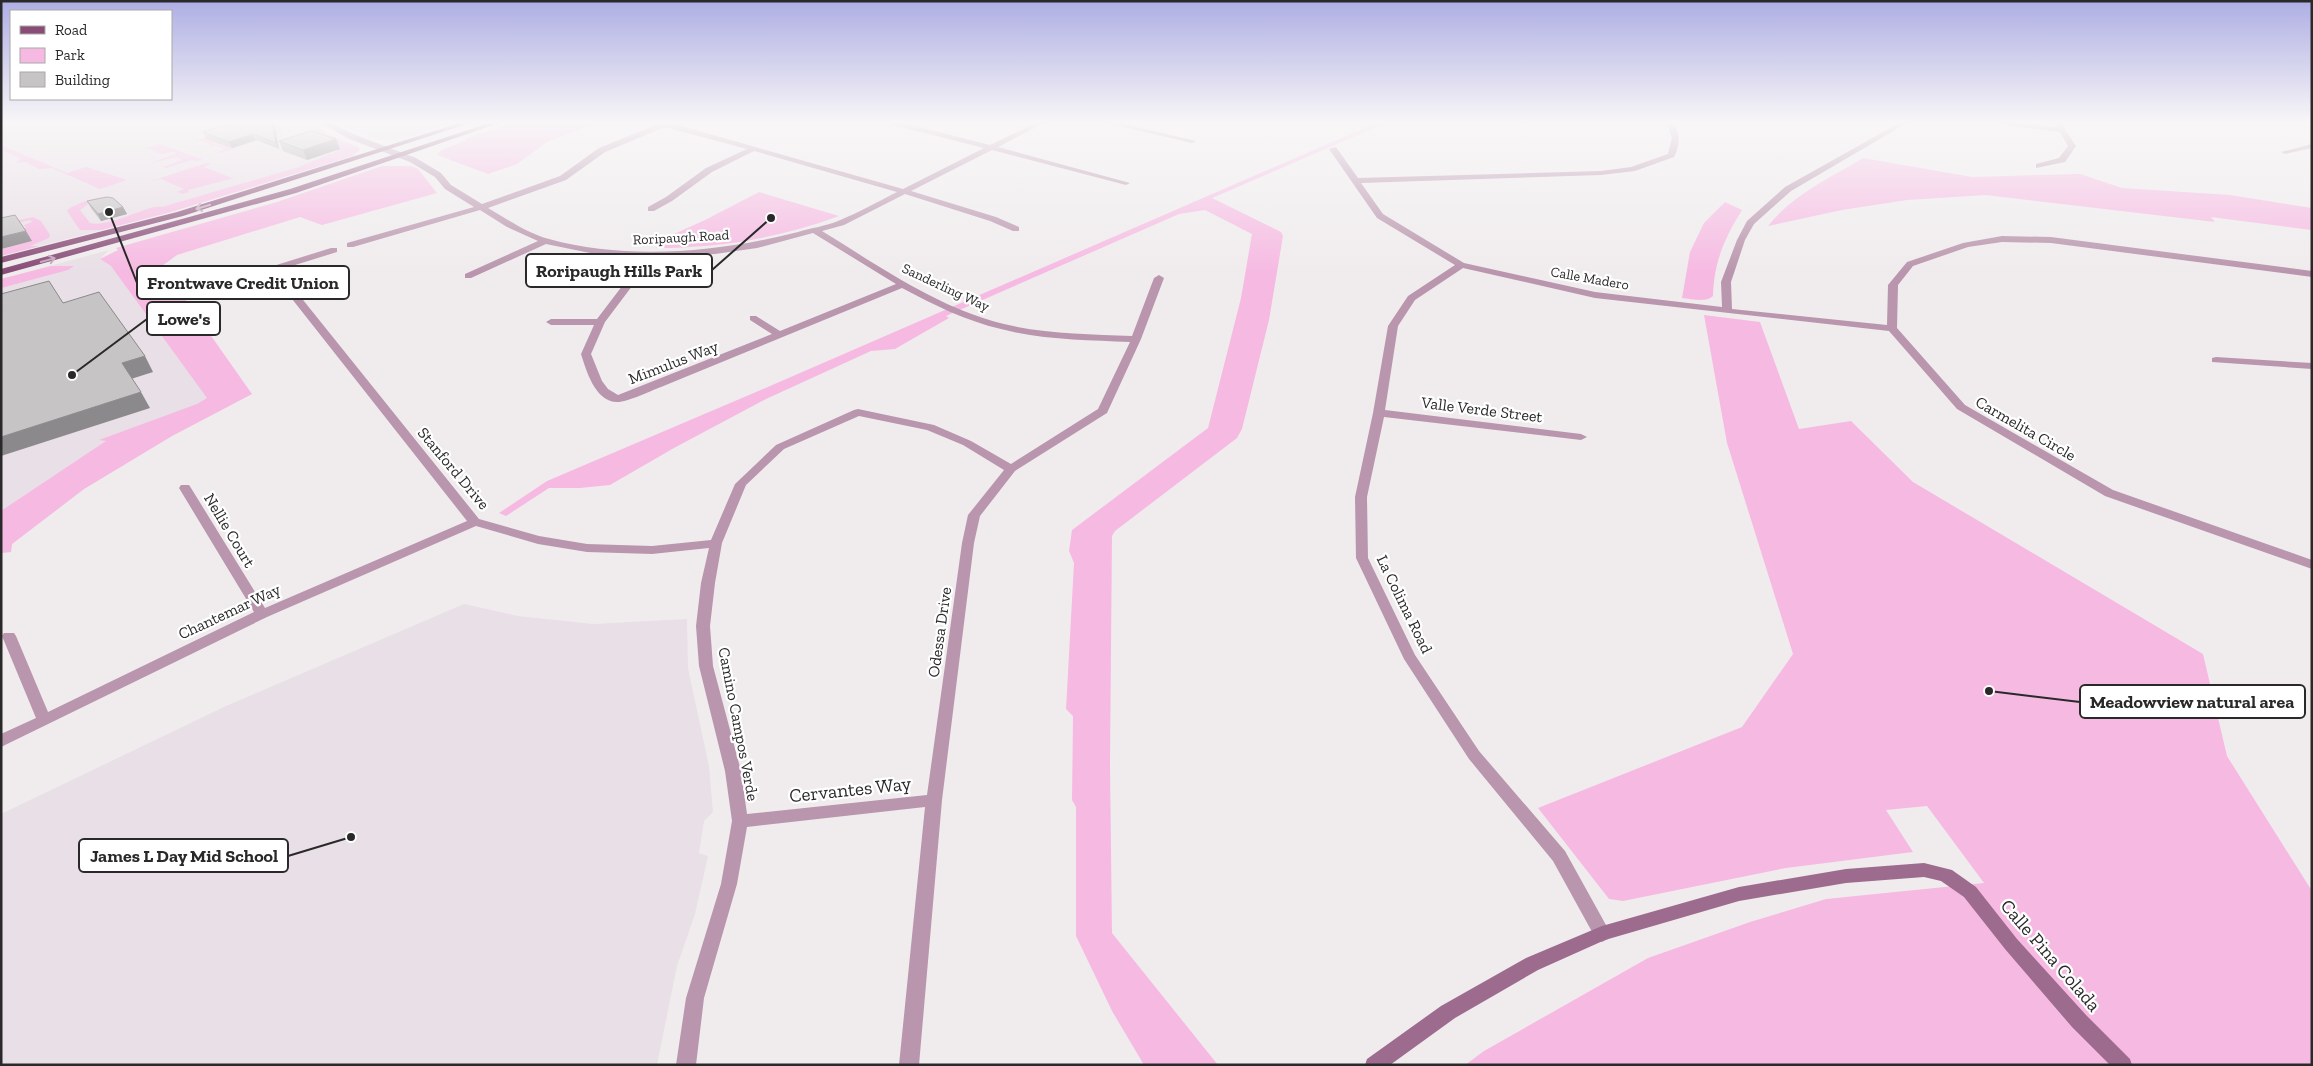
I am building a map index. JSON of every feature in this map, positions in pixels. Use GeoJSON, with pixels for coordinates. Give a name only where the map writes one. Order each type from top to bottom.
{"type":"FeatureCollection","features":[{"type":"Feature","properties":{"kind":"main road"},"geometry":{"type":"LineString","coordinates":[[1,260],[180,214],[309,173]]}},
{"type":"Feature","properties":{"kind":"main road"},"geometry":{"type":"LineString","coordinates":[[1,272],[242,206],[342,173]]}},
{"type":"Feature","properties":{"kind":"street","name":"Roripaugh Road"},"geometry":{"type":"LineString","coordinates":[[434,173],[448,187],[510,225],[545,241],[595,251],[651,254],[732,249],[816,231],[860,215],[943,173]]}},
{"type":"Feature","properties":{"kind":"street"},"geometry":{"type":"LineString","coordinates":[[350,245],[482,207],[563,178],[570,173]]}},
{"type":"Feature","properties":{"kind":"street"},"geometry":{"type":"LineString","coordinates":[[651,209],[669,199],[705,173]]}},
{"type":"Feature","properties":{"kind":"street"},"geometry":{"type":"LineString","coordinates":[[838,173],[993,219],[1016,229]]}},
{"type":"Feature","properties":{"kind":"street"},"geometry":{"type":"LineString","coordinates":[[1090,173],[1126,182]]}},
{"type":"Feature","properties":{"kind":"street","name":"Calle Madero"},"geometry":{"type":"LineString","coordinates":[[1350,173],[1380,216],[1461,265],[1595,295],[1892,328]]}},
{"type":"Feature","properties":{"kind":"street"},"geometry":{"type":"LineString","coordinates":[[1356,181],[1604,173]]}},
{"type":"Feature","properties":{"kind":"street"},"geometry":{"type":"LineString","coordinates":[[1727,311],[1726,282],[1741,240],[1750,223],[1788,189],[1817,173]]}},
{"type":"Feature","properties":{"kind":"street","name":"Sanderling Way"},"geometry":{"type":"LineString","coordinates":[[816,231],[902,284],[954,309],[1002,326],[1064,335],[1136,340]]}},
{"type":"Feature","properties":{"kind":"street"},"geometry":{"type":"LineString","coordinates":[[1892,328],[1893,285],[1910,264],[1966,245],[2002,239],[2051,240],[2312,274]]}},
{"type":"Feature","properties":{"kind":"street"},"geometry":{"type":"LineString","coordinates":[[468,276],[545,241]]}},
{"type":"Feature","properties":{"kind":"street","name":"Stanford Drive"},"geometry":{"type":"LineString","coordinates":[[334,250],[273,269],[475,522],[538,540],[587,548],[652,550],[716,543]]}},
{"type":"Feature","properties":{"kind":"street","name":"Mimulus Way"},"geometry":{"type":"LineString","coordinates":[[651,254],[600,322],[586,354],[594,380],[606,394],[617,399],[658,385],[902,284]]}},
{"type":"Feature","properties":{"kind":"street","name":"La Colima Road"},"geometry":{"type":"LineString","coordinates":[[1461,265],[1410,298],[1393,326],[1379,413],[1361,496],[1362,558],[1409,656],[1474,755],[1559,856],[1602,934]]}},
{"type":"Feature","properties":{"kind":"street","name":"Odessa Drive"},"geometry":{"type":"LineString","coordinates":[[909,1065],[934,800],[967,551],[974,515],[1011,469],[1103,411],[1136,340],[1159,278]]}},
{"type":"Feature","properties":{"kind":"street"},"geometry":{"type":"LineString","coordinates":[[753,318],[780,335]]}},
{"type":"Feature","properties":{"kind":"street"},"geometry":{"type":"LineString","coordinates":[[551,322],[600,322]]}},
{"type":"Feature","properties":{"kind":"street","name":"Carmelita Circle"},"geometry":{"type":"LineString","coordinates":[[1892,328],[1962,407],[2109,493],[2312,565]]}},
{"type":"Feature","properties":{"kind":"street"},"geometry":{"type":"LineString","coordinates":[[2216,360],[2312,366]]}},
{"type":"Feature","properties":{"kind":"street","name":"Camino Campos Verde"},"geometry":{"type":"LineString","coordinates":[[686,1065],[695,998],[729,884],[740,821],[733,771],[706,666],[703,626],[708,583],[716,543],[741,484],[780,448],[858,412],[930,427],[967,443],[1011,469]]}},
{"type":"Feature","properties":{"kind":"street","name":"Valle Verde Street"},"geometry":{"type":"LineString","coordinates":[[1379,413],[1581,437]]}},
{"type":"Feature","properties":{"kind":"street","name":"Nellie Court"},"geometry":{"type":"LineString","coordinates":[[185,488],[262,614]]}},
{"type":"Feature","properties":{"kind":"street","name":"Chantemar Way"},"geometry":{"type":"LineString","coordinates":[[1,741],[262,614],[475,522]]}},
{"type":"Feature","properties":{"kind":"street"},"geometry":{"type":"LineString","coordinates":[[9,636],[44,719]]}},
{"type":"Feature","properties":{"kind":"street","name":"Cervantes Way"},"geometry":{"type":"LineString","coordinates":[[740,821],[934,800]]}},
{"type":"Feature","properties":{"kind":"street","name":"Calle Pina Colada"},"geometry":{"type":"LineString","coordinates":[[1602,934],[1739,894],[1846,876],[1924,870],[1946,875],[1970,892],[2011,944],[2079,1020],[2123,1065]]}},
{"type":"Feature","properties":{"kind":"street"},"geometry":{"type":"LineString","coordinates":[[1374,1065],[1448,1012],[1532,964],[1602,934]]}},
{"type":"Feature","properties":{"kind":"shaded area"},"geometry":{"type":"Polygon","coordinates":[[[1,173],[299,173],[171,212],[1,256],[1,173]]]}},
{"type":"Feature","properties":{"kind":"shaded area"},"geometry":{"type":"Polygon","coordinates":[[[109,250],[100,259],[111,266],[252,394],[172,436],[84,489],[12,544],[11,552],[1,553],[1,279],[109,250]]]}},
{"type":"Feature","properties":{"kind":"shaded area"},"geometry":{"type":"Polygon","coordinates":[[[464,604],[518,616],[593,624],[687,619],[688,668],[709,766],[713,812],[704,821],[699,853],[708,856],[695,914],[677,966],[657,1065],[1,1065],[1,814],[226,706],[464,604]]]}},
{"type":"Feature","properties":{"kind":"green space"},"geometry":{"type":"Polygon","coordinates":[[[63,173],[104,173],[127,180],[100,189],[63,173]]]}},
{"type":"Feature","properties":{"kind":"green space"},"geometry":{"type":"Polygon","coordinates":[[[177,173],[219,173],[232,178],[242,176],[188,190],[189,192],[183,194],[177,192],[184,189],[161,179],[151,181],[177,173]]]}},
{"type":"Feature","properties":{"kind":"green space"},"geometry":{"type":"Polygon","coordinates":[[[279,173],[298,173],[171,212],[102,230],[80,230],[67,211],[87,201],[101,197],[110,197],[88,204],[80,210],[90,223],[99,224],[279,173]]]}},
{"type":"Feature","properties":{"kind":"green space"},"geometry":{"type":"Polygon","coordinates":[[[362,173],[421,173],[437,193],[322,225],[300,217],[177,255],[162,266],[252,394],[172,436],[84,489],[12,544],[11,552],[1,553],[1,511],[106,441],[99,440],[197,404],[207,398],[111,266],[100,259],[118,250],[116,248],[277,202],[362,173]]]}},
{"type":"Feature","properties":{"kind":"green space"},"geometry":{"type":"Polygon","coordinates":[[[1261,173],[1271,173],[1212,198],[1281,232],[1283,236],[1269,320],[1242,429],[1237,438],[1115,531],[1112,536],[1110,764],[1112,933],[1218,1065],[1144,1065],[1112,1011],[1076,936],[1076,807],[1072,800],[1073,716],[1066,709],[1074,563],[1069,551],[1072,530],[1208,428],[1241,298],[1252,234],[1205,210],[1179,214],[946,316],[949,318],[895,349],[871,351],[766,399],[674,448],[610,485],[580,488],[549,488],[506,516],[499,513],[547,481],[1261,173]]]}},
{"type":"Feature","properties":{"kind":"green space"},"geometry":{"type":"Polygon","coordinates":[[[1838,173],[1948,173],[1972,177],[2080,174],[2122,188],[2230,195],[2312,208],[2312,230],[2211,217],[2215,222],[1986,195],[1907,200],[1842,210],[1768,226],[1788,205],[1838,173]]]}},
{"type":"Feature","properties":{"kind":"green space"},"geometry":{"type":"Polygon","coordinates":[[[759,192],[839,216],[772,236],[726,244],[656,248],[661,240],[759,192]]]}},
{"type":"Feature","properties":{"kind":"green space"},"geometry":{"type":"Polygon","coordinates":[[[1725,202],[1742,210],[1721,251],[1715,272],[1713,296],[1702,300],[1682,298],[1690,252],[1704,223],[1725,202]]]}},
{"type":"Feature","properties":{"kind":"green space"},"geometry":{"type":"Polygon","coordinates":[[[33,217],[41,221],[50,235],[49,238],[30,246],[39,246],[1,256],[1,248],[32,241],[23,229],[26,228],[24,225],[32,222],[30,220],[17,223],[16,221],[33,217]]]}},
{"type":"Feature","properties":{"kind":"green space"},"geometry":{"type":"Polygon","coordinates":[[[51,266],[74,266],[68,270],[1,288],[1,279],[51,266]]]}},
{"type":"Feature","properties":{"kind":"green space"},"geometry":{"type":"Polygon","coordinates":[[[1704,315],[1760,322],[1799,429],[1851,421],[1913,482],[2203,654],[2227,756],[2312,891],[2312,1065],[1465,1065],[1484,1051],[1648,958],[1750,922],[1826,899],[1984,883],[1927,806],[1886,810],[1913,852],[1786,868],[1623,901],[1609,899],[1538,808],[1742,727],[1793,654],[1727,443],[1704,315]]]}},
{"type":"Feature","properties":{"kind":"building"},"geometry":{"type":"Polygon","coordinates":[[[107,197],[113,198],[123,207],[98,214],[87,201],[107,197]]]}},
{"type":"Feature","properties":{"kind":"building"},"geometry":{"type":"Polygon","coordinates":[[[15,215],[26,231],[1,237],[1,218],[15,215]]]}},
{"type":"Feature","properties":{"kind":"building"},"geometry":{"type":"Polygon","coordinates":[[[49,281],[63,303],[99,292],[145,356],[122,363],[141,392],[1,437],[1,294],[49,281]]]}},
{"type":"Feature","properties":{"kind":"place","name":"Frontwave Credit Union"},"geometry":{"type":"Point","coordinates":[109,212]}},
{"type":"Feature","properties":{"kind":"place","name":"Roripaugh Hills Park"},"geometry":{"type":"Point","coordinates":[771,218]}},
{"type":"Feature","properties":{"kind":"place","name":"Lowe's"},"geometry":{"type":"Point","coordinates":[72,375]}},
{"type":"Feature","properties":{"kind":"place","name":"Meadowview natural area"},"geometry":{"type":"Point","coordinates":[1989,691]}},
{"type":"Feature","properties":{"kind":"place","name":"James L Day Mid School"},"geometry":{"type":"Point","coordinates":[351,837]}}]}
